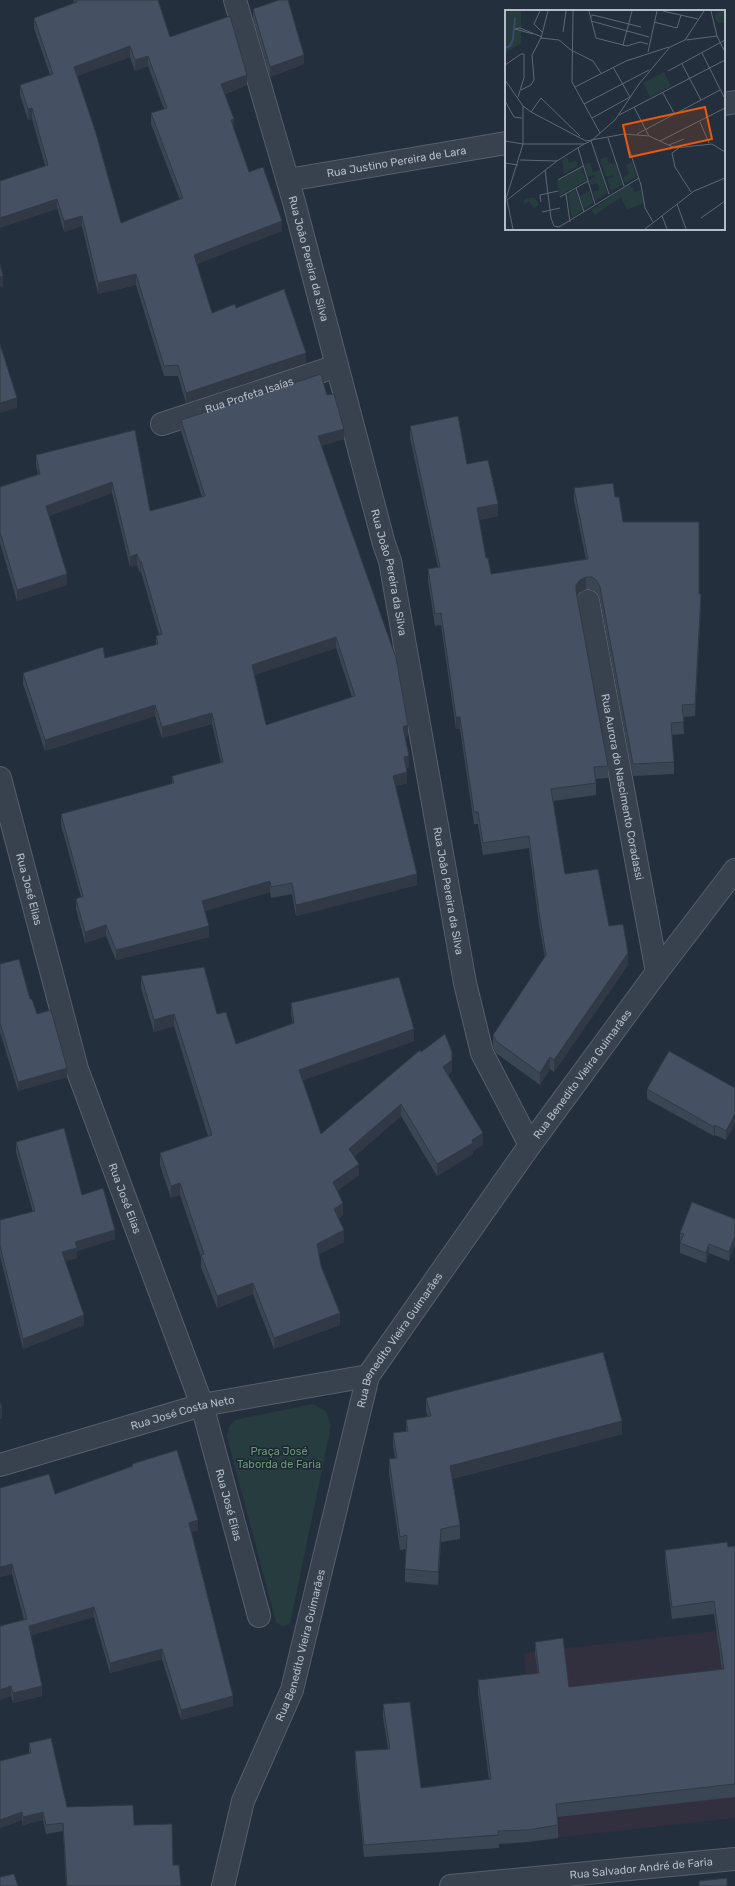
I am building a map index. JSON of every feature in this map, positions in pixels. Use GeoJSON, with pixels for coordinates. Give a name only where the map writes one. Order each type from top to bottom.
{"type":"FeatureCollection","features":[{"type":"Feature","properties":{"kind":"street","name":"Rua João Pereira da Silva"},"geometry":{"type":"LineString","coordinates":[[235,0],[288,180],[384,544],[390,561],[465,983],[482,1053],[530,1145]]}},
{"type":"Feature","properties":{"kind":"street"},"geometry":{"type":"LineString","coordinates":[[725,104],[735,102]]}},
{"type":"Feature","properties":{"kind":"street","name":"Rua Justino Pereira de Lara"},"geometry":{"type":"LineString","coordinates":[[288,180],[505,144]]}},
{"type":"Feature","properties":{"kind":"street","name":"Rua Profeta Isaías"},"geometry":{"type":"LineString","coordinates":[[162,424],[337,366]]}},
{"type":"Feature","properties":{"kind":"street","name":"Rua Aurora do Nascimento Coradassi"},"geometry":{"type":"LineString","coordinates":[[588,601],[656,972]]}},
{"type":"Feature","properties":{"kind":"street","name":"Rua José Elias"},"geometry":{"type":"LineString","coordinates":[[0,778],[77,1069],[202,1405],[259,1616]]}},
{"type":"Feature","properties":{"kind":"street","name":"Rua Benedito Vieira Guimarães"},"geometry":{"type":"LineString","coordinates":[[223,1886],[243,1801],[292,1690],[368,1376],[530,1145],[656,972],[735,870]]}},
{"type":"Feature","properties":{"kind":"street","name":"Rua José Costa Neto"},"geometry":{"type":"LineString","coordinates":[[0,1465],[202,1405],[368,1376]]}},
{"type":"Feature","properties":{"kind":"street","name":"Rua Salvador André de Faria"},"geometry":{"type":"LineString","coordinates":[[451,1886],[735,1859]]}},
{"type":"Feature","properties":{"kind":"shaded area"},"geometry":{"type":"Polygon","coordinates":[[[735,1629],[735,1818],[544,1839],[524,1653],[735,1629]]]}},
{"type":"Feature","properties":{"kind":"green space","name":"Praça José Taborda de Faria"},"geometry":{"type":"Polygon","coordinates":[[[313,1404],[326,1411],[331,1426],[290,1624],[282,1626],[276,1622],[227,1437],[229,1427],[235,1420],[313,1404]]]}},
{"type":"Feature","properties":{"kind":"building"},"geometry":{"type":"Polygon","coordinates":[[[77,0],[158,0],[170,37],[230,16],[247,75],[221,84],[234,119],[231,120],[249,172],[263,167],[282,221],[194,255],[212,313],[235,304],[236,308],[284,289],[306,353],[186,393],[178,365],[164,366],[136,274],[98,283],[82,216],[64,221],[57,199],[0,218],[0,181],[48,165],[32,108],[28,109],[20,85],[53,74],[34,18],[77,2],[77,0]],[[130,46],[74,67],[95,130],[121,223],[183,198],[151,113],[167,108],[148,56],[135,60],[130,46]]]}},
{"type":"Feature","properties":{"kind":"building"},"geometry":{"type":"Polygon","coordinates":[[[279,0],[288,0],[304,55],[270,67],[253,9],[279,0]]]}},
{"type":"Feature","properties":{"kind":"building"},"geometry":{"type":"Polygon","coordinates":[[[0,264],[3,276],[0,277],[0,264]]]}},
{"type":"Feature","properties":{"kind":"building"},"geometry":{"type":"Polygon","coordinates":[[[0,344],[17,398],[0,403],[0,344]]]}},
{"type":"Feature","properties":{"kind":"building"},"geometry":{"type":"Polygon","coordinates":[[[321,374],[327,395],[334,394],[344,429],[318,436],[396,658],[408,725],[403,727],[409,756],[404,757],[407,772],[393,776],[417,874],[296,905],[292,883],[271,887],[270,881],[202,901],[209,926],[116,950],[106,925],[85,932],[76,899],[83,896],[61,814],[174,783],[172,776],[223,762],[212,713],[162,727],[155,705],[45,740],[23,673],[103,647],[105,658],[158,644],[156,636],[162,634],[141,561],[140,562],[137,554],[130,557],[112,482],[46,506],[67,574],[17,590],[0,532],[0,487],[40,474],[36,455],[135,430],[150,511],[205,496],[181,420],[321,374]],[[336,637],[252,665],[266,725],[355,696],[336,637]]]}},
{"type":"Feature","properties":{"kind":"building"},"geometry":{"type":"Polygon","coordinates":[[[458,416],[467,464],[488,460],[498,504],[477,508],[486,558],[488,558],[491,574],[588,559],[574,488],[613,483],[615,497],[619,497],[623,522],[699,522],[699,594],[701,594],[695,704],[682,705],[684,722],[671,723],[674,762],[633,764],[600,587],[597,581],[592,577],[586,577],[580,580],[576,585],[608,766],[594,767],[596,783],[551,789],[565,874],[598,869],[609,926],[623,924],[628,953],[554,1060],[550,1057],[540,1073],[496,1041],[493,1035],[546,955],[529,836],[483,843],[478,812],[474,812],[460,717],[456,717],[441,613],[435,614],[428,569],[440,567],[410,426],[458,416]]]}},
{"type":"Feature","properties":{"kind":"building"},"geometry":{"type":"Polygon","coordinates":[[[19,959],[30,999],[32,999],[37,1014],[51,1010],[67,1068],[18,1082],[0,1023],[0,964],[19,959]]]}},
{"type":"Feature","properties":{"kind":"building"},"geometry":{"type":"Polygon","coordinates":[[[204,967],[217,1014],[226,1012],[236,1044],[294,1023],[291,1003],[399,977],[414,1029],[299,1070],[321,1134],[420,1050],[421,1052],[445,1034],[452,1052],[452,1060],[443,1067],[483,1133],[472,1140],[473,1143],[437,1164],[401,1104],[349,1149],[359,1164],[333,1182],[343,1203],[334,1209],[344,1230],[317,1244],[321,1266],[340,1313],[274,1338],[253,1283],[217,1296],[201,1255],[204,1254],[180,1183],[171,1186],[160,1153],[212,1135],[174,1014],[154,1020],[141,976],[204,967]]]}},
{"type":"Feature","properties":{"kind":"building"},"geometry":{"type":"Polygon","coordinates":[[[669,1051],[735,1088],[735,1114],[726,1131],[715,1125],[714,1127],[647,1089],[669,1051]]]}},
{"type":"Feature","properties":{"kind":"building"},"geometry":{"type":"Polygon","coordinates":[[[64,1128],[82,1195],[103,1188],[115,1230],[75,1242],[77,1248],[62,1252],[84,1315],[23,1339],[0,1246],[0,1220],[35,1211],[16,1142],[64,1128]]]}},
{"type":"Feature","properties":{"kind":"building"},"geometry":{"type":"Polygon","coordinates":[[[692,1202],[735,1219],[735,1236],[729,1252],[709,1244],[706,1253],[680,1243],[684,1234],[680,1233],[692,1202]]]}},
{"type":"Feature","properties":{"kind":"building"},"geometry":{"type":"Polygon","coordinates":[[[603,1352],[622,1421],[450,1466],[460,1525],[441,1529],[438,1572],[405,1569],[407,1535],[400,1537],[389,1459],[397,1458],[393,1433],[408,1431],[406,1420],[431,1416],[426,1398],[603,1352]]]}},
{"type":"Feature","properties":{"kind":"building"},"geometry":{"type":"Polygon","coordinates":[[[177,1450],[198,1520],[189,1523],[233,1696],[181,1710],[162,1649],[110,1663],[94,1607],[29,1626],[42,1686],[13,1693],[11,1686],[0,1690],[0,1626],[27,1619],[12,1564],[0,1567],[0,1488],[49,1474],[55,1494],[133,1466],[132,1464],[177,1450]]]}},
{"type":"Feature","properties":{"kind":"building"},"geometry":{"type":"Polygon","coordinates":[[[727,1542],[728,1547],[735,1546],[735,1784],[556,1804],[558,1825],[528,1830],[498,1831],[499,1835],[364,1845],[355,1751],[390,1749],[383,1704],[410,1702],[421,1788],[491,1779],[478,1680],[539,1673],[535,1642],[563,1638],[569,1687],[724,1669],[714,1601],[672,1607],[665,1550],[727,1542]]]}},
{"type":"Feature","properties":{"kind":"building"},"geometry":{"type":"Polygon","coordinates":[[[51,1738],[67,1807],[133,1805],[134,1825],[172,1824],[173,1865],[179,1865],[181,1886],[67,1886],[63,1823],[46,1825],[43,1812],[23,1817],[22,1812],[0,1820],[0,1761],[31,1753],[29,1743],[51,1738]]]}},
{"type":"Feature","properties":{"kind":"building"},"geometry":{"type":"Polygon","coordinates":[[[14,1874],[18,1886],[0,1886],[0,1877],[14,1874]]]}},
{"type":"Feature","properties":{"kind":"building"},"geometry":{"type":"Polygon","coordinates":[[[727,1878],[727,1886],[699,1886],[699,1881],[727,1878]]]}}]}
